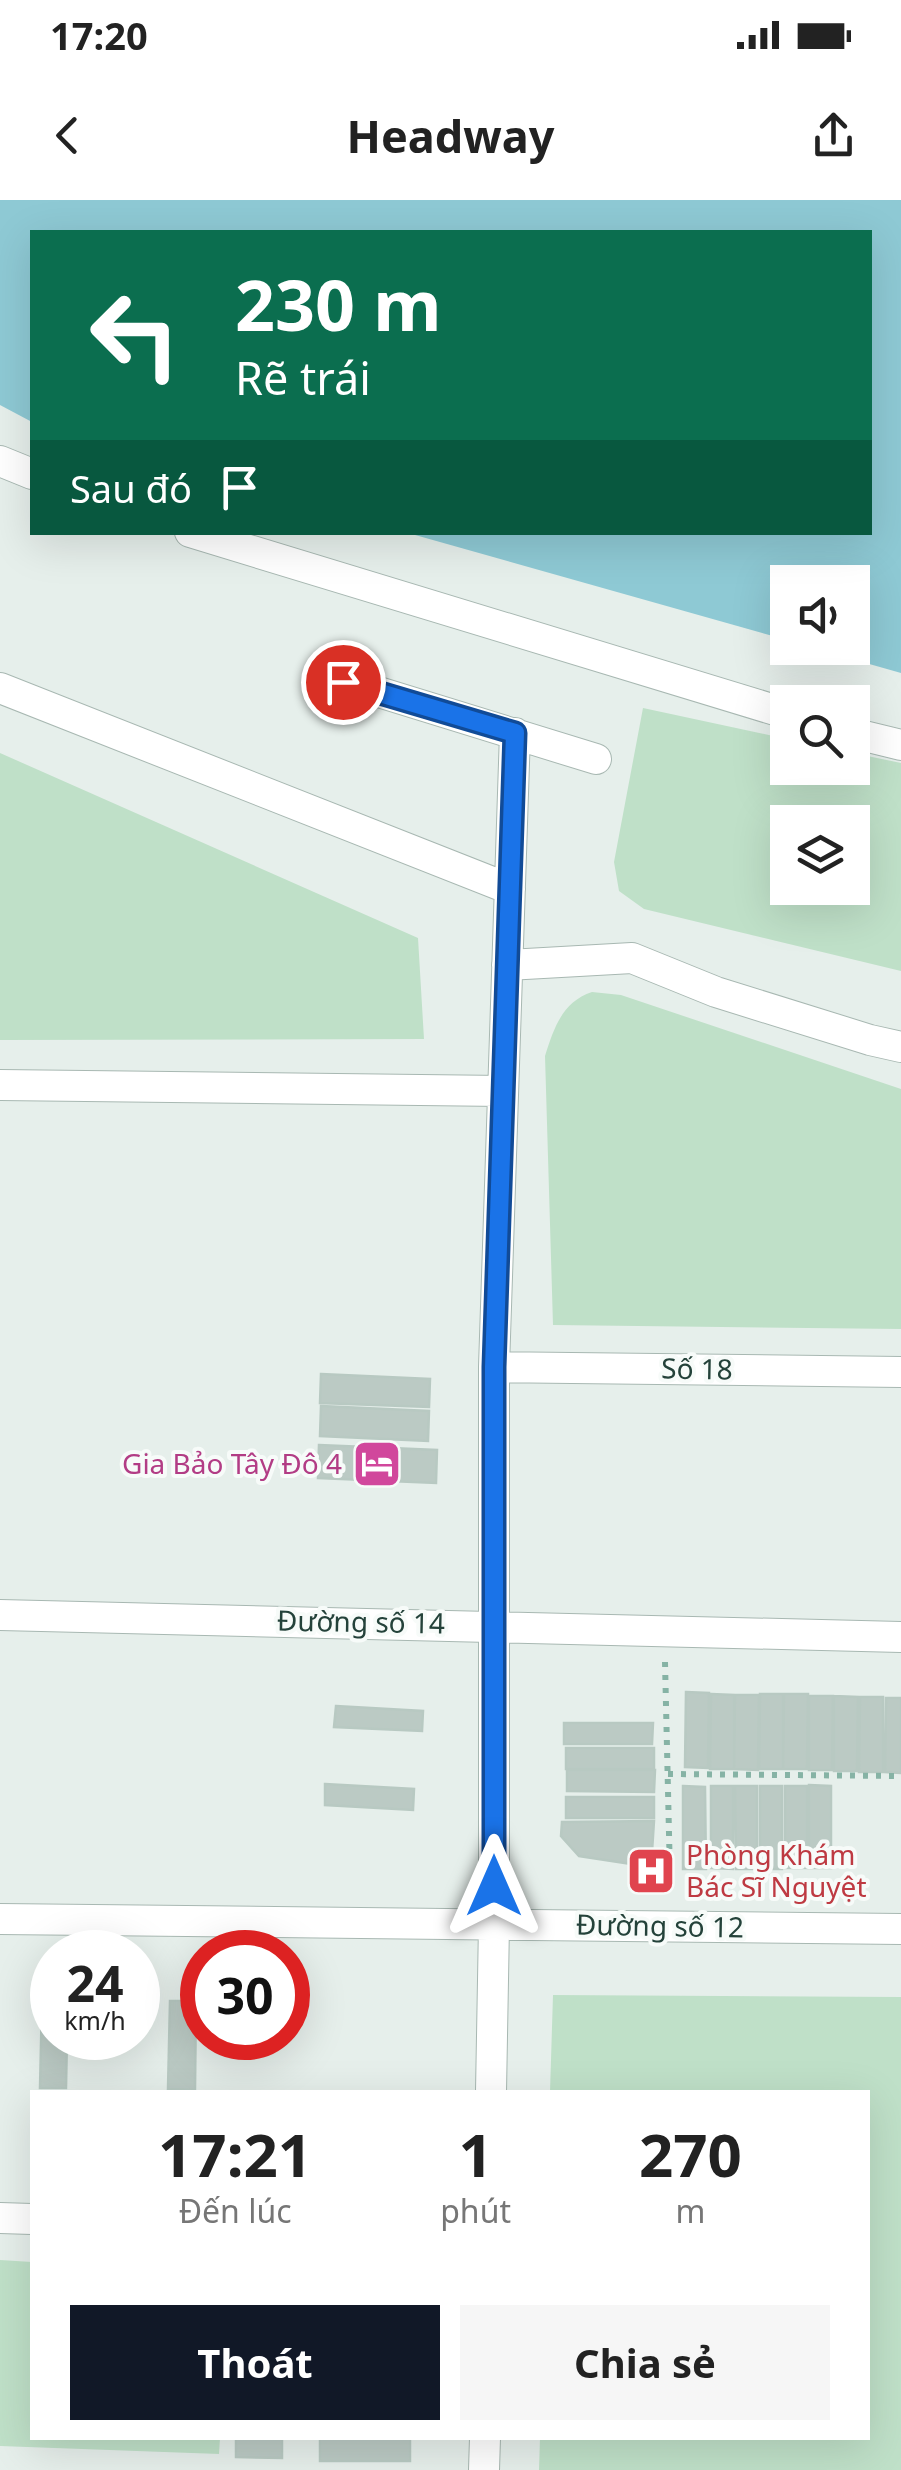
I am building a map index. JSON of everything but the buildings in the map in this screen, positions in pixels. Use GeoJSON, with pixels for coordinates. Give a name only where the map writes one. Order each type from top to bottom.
{"type":"FeatureCollection","features":[{"type":"Feature","properties":{"kind":"street"},"geometry":{"type":"LineString","coordinates":[[0,462],[30,473]]}},
{"type":"Feature","properties":{"kind":"street"},"geometry":{"type":"LineString","coordinates":[[200,535],[770,709]]}},
{"type":"Feature","properties":{"kind":"street"},"geometry":{"type":"LineString","coordinates":[[343,682],[596,760]]}},
{"type":"Feature","properties":{"kind":"street"},"geometry":{"type":"LineString","coordinates":[[0,688],[510,890]]}},
{"type":"Feature","properties":{"kind":"street"},"geometry":{"type":"LineString","coordinates":[[491,2090],[494,1367],[515,733]]}},
{"type":"Feature","properties":{"kind":"street"},"geometry":{"type":"LineString","coordinates":[[870,737],[901,745]]}},
{"type":"Feature","properties":{"kind":"street"},"geometry":{"type":"LineString","coordinates":[[507,965],[632,958],[716,992],[901,1047]]}},
{"type":"Feature","properties":{"kind":"street"},"geometry":{"type":"LineString","coordinates":[[0,1085],[503,1091]]}},
{"type":"Feature","properties":{"kind":"street","name":"Số 18"},"geometry":{"type":"LineString","coordinates":[[494,1367],[901,1372]]}},
{"type":"Feature","properties":{"kind":"street","name":"Đường số 14"},"geometry":{"type":"LineString","coordinates":[[0,1614],[901,1637]]}},
{"type":"Feature","properties":{"kind":"street","name":"Đường số 12"},"geometry":{"type":"LineString","coordinates":[[0,1918],[901,1930]]}},
{"type":"Feature","properties":{"kind":"street"},"geometry":{"type":"LineString","coordinates":[[0,2218],[30,2219]]}},
{"type":"Feature","properties":{"kind":"street"},"geometry":{"type":"LineString","coordinates":[[484,2440],[484,2470]]}},
{"type":"Feature","properties":{"kind":"path"},"geometry":{"type":"LineString","coordinates":[[665,1653],[670,1876]]}},
{"type":"Feature","properties":{"kind":"path"},"geometry":{"type":"LineString","coordinates":[[668,1774],[901,1776]]}},
{"type":"Feature","properties":{"kind":"green space"},"geometry":{"type":"Polygon","coordinates":[[[643,708],[770,735],[770,785],[870,785],[870,757],[901,763],[901,971],[644,909],[619,891],[614,862],[643,708]]]}},
{"type":"Feature","properties":{"kind":"green space"},"geometry":{"type":"Polygon","coordinates":[[[0,753],[418,938],[424,1039],[0,1040],[0,753]]]}},
{"type":"Feature","properties":{"kind":"green space"},"geometry":{"type":"Polygon","coordinates":[[[592,992],[621,995],[901,1089],[901,1329],[553,1325],[545,1056],[566,1009],[592,992]]]}},
{"type":"Feature","properties":{"kind":"green space"},"geometry":{"type":"Polygon","coordinates":[[[553,1995],[901,1997],[901,2470],[539,2470],[540,2440],[870,2440],[870,2090],[550,2090],[553,1995]]]}},
{"type":"Feature","properties":{"kind":"green space"},"geometry":{"type":"Polygon","coordinates":[[[0,2260],[30,2262],[30,2440],[220,2440],[219,2454],[0,2446],[0,2260]]]}},
{"type":"Feature","properties":{"kind":"water"},"geometry":{"type":"Polygon","coordinates":[[[0,200],[901,200],[901,673],[870,664],[870,565],[770,565],[770,635],[415,535],[872,535],[872,230],[30,230],[30,421],[0,405],[0,200]]]}},
{"type":"Feature","properties":{"kind":"place","name":"Gia Bảo Tây Đô 4"},"geometry":{"type":"Point","coordinates":[377,1464]}},
{"type":"Feature","properties":{"kind":"place","name":"Phòng Khám Bác Sĩ Nguyệt"},"geometry":{"type":"Point","coordinates":[651,1871]}},
{"type":"Feature","properties":{"kind":"route"},"geometry":{"type":"LineString","coordinates":[[343,682],[515,733],[494,1367],[494,1886]]}}]}
